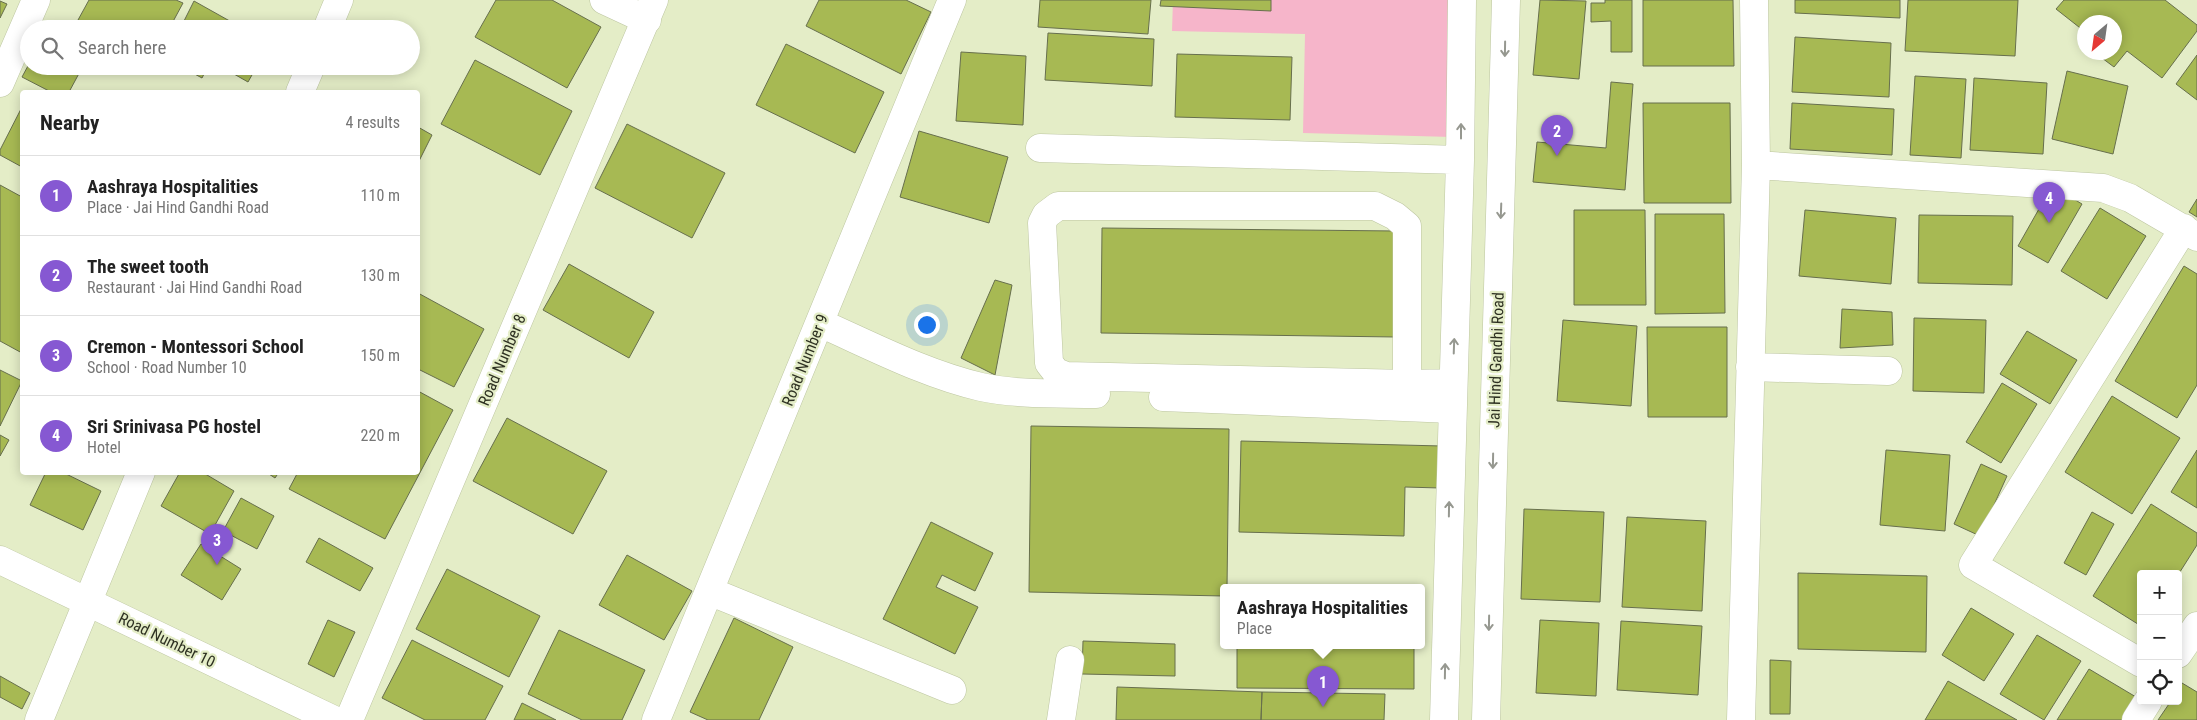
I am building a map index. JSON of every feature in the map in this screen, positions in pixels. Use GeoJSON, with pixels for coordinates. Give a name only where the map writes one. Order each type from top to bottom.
{"type":"FeatureCollection","features":[{"type":"Feature","properties":{"kind":"street"},"geometry":{"type":"LineString","coordinates":[[27,20],[36,0]]}},
{"type":"Feature","properties":{"kind":"street"},"geometry":{"type":"LineString","coordinates":[[331,20],[339,0]]}},
{"type":"Feature","properties":{"kind":"street"},"geometry":{"type":"LineString","coordinates":[[604,0],[651,10]]}},
{"type":"Feature","properties":{"kind":"street","name":"Road Number 9"},"geometry":{"type":"LineString","coordinates":[[656,720],[952,0]]}},
{"type":"Feature","properties":{"kind":"street"},"geometry":{"type":"LineString","coordinates":[[1444,720],[1460,160],[1462,0]]}},
{"type":"Feature","properties":{"kind":"street","name":"Jai Hind Gandhi Road"},"geometry":{"type":"LineString","coordinates":[[1486,720],[1506,0]]}},
{"type":"Feature","properties":{"kind":"street"},"geometry":{"type":"LineString","coordinates":[[1741,720],[1756,164],[1754,0]]}},
{"type":"Feature","properties":{"kind":"street","name":"Road Number 8"},"geometry":{"type":"LineString","coordinates":[[349,720],[651,10]]}},
{"type":"Feature","properties":{"kind":"street"},"geometry":{"type":"LineString","coordinates":[[0,83],[20,37]]}},
{"type":"Feature","properties":{"kind":"street"},"geometry":{"type":"LineString","coordinates":[[301,90],[307,75]]}},
{"type":"Feature","properties":{"kind":"street"},"geometry":{"type":"LineString","coordinates":[[1040,148],[1460,160]]}},
{"type":"Feature","properties":{"kind":"street"},"geometry":{"type":"LineString","coordinates":[[1756,164],[2103,188],[2130,198],[2190,232],[1973,565],[2137,661]]}},
{"type":"Feature","properties":{"kind":"street"},"geometry":{"type":"LineString","coordinates":[[1407,384],[1407,226],[1395,216],[1375,206],[1058,206],[1046,215],[1042,222],[1049,363],[1067,385],[1452,396]]}},
{"type":"Feature","properties":{"kind":"street"},"geometry":{"type":"LineString","coordinates":[[820,323],[930,371],[981,387],[1038,393],[1067,385],[1407,384],[1452,396]]}},
{"type":"Feature","properties":{"kind":"street"},"geometry":{"type":"LineString","coordinates":[[1750,368],[1888,371]]}},
{"type":"Feature","properties":{"kind":"street"},"geometry":{"type":"LineString","coordinates":[[39,720],[140,475]]}},
{"type":"Feature","properties":{"kind":"street","name":"Road Number 10"},"geometry":{"type":"LineString","coordinates":[[0,560],[334,720]]}},
{"type":"Feature","properties":{"kind":"street"},"geometry":{"type":"LineString","coordinates":[[709,591],[952,690]]}},
{"type":"Feature","properties":{"kind":"street"},"geometry":{"type":"LineString","coordinates":[[2182,648],[2197,626]]}},
{"type":"Feature","properties":{"kind":"street"},"geometry":{"type":"LineString","coordinates":[[1061,720],[1070,660]]}},
{"type":"Feature","properties":{"kind":"street"},"geometry":{"type":"LineString","coordinates":[[2136,720],[2145,705]]}},
{"type":"Feature","properties":{"kind":"shaded area"},"geometry":{"type":"Polygon","coordinates":[[[1173,0],[1455,0],[1452,137],[1303,133],[1305,34],[1172,31],[1173,0]]]}},
{"type":"Feature","properties":{"kind":"building"},"geometry":{"type":"Polygon","coordinates":[[[89,0],[176,0],[183,3],[174,20],[78,20],[89,0]]]}},
{"type":"Feature","properties":{"kind":"building"},"geometry":{"type":"Polygon","coordinates":[[[496,0],[552,0],[601,27],[567,88],[475,37],[496,0]]]}},
{"type":"Feature","properties":{"kind":"building"},"geometry":{"type":"Polygon","coordinates":[[[819,0],[906,0],[931,12],[901,74],[806,26],[819,0]]]}},
{"type":"Feature","properties":{"kind":"building"},"geometry":{"type":"Polygon","coordinates":[[[1040,0],[1151,0],[1148,34],[1038,27],[1040,0]]]}},
{"type":"Feature","properties":{"kind":"building"},"geometry":{"type":"Polygon","coordinates":[[[1161,0],[1271,0],[1271,11],[1160,6],[1161,0]]]}},
{"type":"Feature","properties":{"kind":"building"},"geometry":{"type":"Polygon","coordinates":[[[1540,0],[1586,1],[1579,79],[1533,75],[1540,0]]]}},
{"type":"Feature","properties":{"kind":"building"},"geometry":{"type":"Polygon","coordinates":[[[1605,0],[1632,0],[1632,52],[1611,52],[1611,21],[1591,22],[1591,3],[1605,3],[1605,0]]]}},
{"type":"Feature","properties":{"kind":"building"},"geometry":{"type":"Polygon","coordinates":[[[1643,0],[1733,0],[1734,66],[1643,66],[1643,0]]]}},
{"type":"Feature","properties":{"kind":"building"},"geometry":{"type":"Polygon","coordinates":[[[1795,0],[1900,0],[1900,18],[1795,13],[1795,0]]]}},
{"type":"Feature","properties":{"kind":"building"},"geometry":{"type":"Polygon","coordinates":[[[1908,0],[2018,0],[2015,56],[1905,51],[1908,0]]]}},
{"type":"Feature","properties":{"kind":"building"},"geometry":{"type":"Polygon","coordinates":[[[2064,0],[2165,0],[2197,25],[2197,31],[2162,78],[2127,51],[2122,57],[2122,15],[2077,15],[2077,26],[2056,9],[2064,0]]]}},
{"type":"Feature","properties":{"kind":"building"},"geometry":{"type":"Polygon","coordinates":[[[0,1],[7,4],[0,18],[0,1]]]}},
{"type":"Feature","properties":{"kind":"building"},"geometry":{"type":"Polygon","coordinates":[[[194,1],[228,20],[184,20],[194,1]]]}},
{"type":"Feature","properties":{"kind":"building"},"geometry":{"type":"Polygon","coordinates":[[[1048,33],[1154,39],[1152,86],[1045,80],[1048,33]]]}},
{"type":"Feature","properties":{"kind":"building"},"geometry":{"type":"Polygon","coordinates":[[[1795,37],[1891,43],[1889,97],[1792,92],[1795,37]]]}},
{"type":"Feature","properties":{"kind":"building"},"geometry":{"type":"Polygon","coordinates":[[[786,44],[884,92],[855,153],[756,105],[786,44]]]}},
{"type":"Feature","properties":{"kind":"building"},"geometry":{"type":"Polygon","coordinates":[[[961,52],[1026,56],[1023,125],[956,121],[961,52]]]}},
{"type":"Feature","properties":{"kind":"building"},"geometry":{"type":"Polygon","coordinates":[[[1177,54],[1292,57],[1290,120],[1175,117],[1177,54]]]}},
{"type":"Feature","properties":{"kind":"building"},"geometry":{"type":"Polygon","coordinates":[[[2197,55],[2197,100],[2176,84],[2197,55]]]}},
{"type":"Feature","properties":{"kind":"building"},"geometry":{"type":"Polygon","coordinates":[[[475,60],[572,111],[540,175],[441,124],[475,60]]]}},
{"type":"Feature","properties":{"kind":"building"},"geometry":{"type":"Polygon","coordinates":[[[2105,60],[2120,60],[2114,67],[2105,60]]]}},
{"type":"Feature","properties":{"kind":"building"},"geometry":{"type":"Polygon","coordinates":[[[2067,71],[2128,86],[2113,154],[2052,139],[2067,71]]]}},
{"type":"Feature","properties":{"kind":"building"},"geometry":{"type":"Polygon","coordinates":[[[23,75],[78,75],[70,90],[47,90],[22,77],[23,75]]]}},
{"type":"Feature","properties":{"kind":"building"},"geometry":{"type":"Polygon","coordinates":[[[236,75],[252,75],[248,82],[236,75]]]}},
{"type":"Feature","properties":{"kind":"building"},"geometry":{"type":"Polygon","coordinates":[[[1915,76],[1966,79],[1961,158],[1910,155],[1915,76]]]}},
{"type":"Feature","properties":{"kind":"building"},"geometry":{"type":"Polygon","coordinates":[[[1974,78],[2047,83],[2043,154],[1970,150],[1974,78]]]}},
{"type":"Feature","properties":{"kind":"building"},"geometry":{"type":"Polygon","coordinates":[[[1611,82],[1633,84],[1625,190],[1533,182],[1537,142],[1606,148],[1611,82]]]}},
{"type":"Feature","properties":{"kind":"building"},"geometry":{"type":"Polygon","coordinates":[[[1643,103],[1730,103],[1731,203],[1644,203],[1643,103]]]}},
{"type":"Feature","properties":{"kind":"building"},"geometry":{"type":"Polygon","coordinates":[[[1792,103],[1894,109],[1892,155],[1790,149],[1792,103]]]}},
{"type":"Feature","properties":{"kind":"building"},"geometry":{"type":"Polygon","coordinates":[[[20,111],[20,166],[0,155],[0,150],[20,111]]]}},
{"type":"Feature","properties":{"kind":"building"},"geometry":{"type":"Polygon","coordinates":[[[627,124],[725,173],[692,238],[595,188],[627,124]]]}},
{"type":"Feature","properties":{"kind":"building"},"geometry":{"type":"Polygon","coordinates":[[[420,128],[432,135],[420,159],[420,128]]]}},
{"type":"Feature","properties":{"kind":"building"},"geometry":{"type":"Polygon","coordinates":[[[919,131],[1008,157],[989,223],[900,197],[919,131]]]}},
{"type":"Feature","properties":{"kind":"building"},"geometry":{"type":"Polygon","coordinates":[[[0,185],[20,196],[20,352],[0,341],[0,185]]]}},
{"type":"Feature","properties":{"kind":"building"},"geometry":{"type":"Polygon","coordinates":[[[2052,186],[2082,204],[2048,263],[2018,246],[2052,186]]]}},
{"type":"Feature","properties":{"kind":"building"},"geometry":{"type":"Polygon","coordinates":[[[2197,199],[2197,217],[2189,212],[2197,199]]]}},
{"type":"Feature","properties":{"kind":"building"},"geometry":{"type":"Polygon","coordinates":[[[2100,208],[2146,236],[2107,299],[2061,271],[2100,208]]]}},
{"type":"Feature","properties":{"kind":"building"},"geometry":{"type":"Polygon","coordinates":[[[1574,210],[1645,210],[1646,305],[1574,305],[1574,210]]]}},
{"type":"Feature","properties":{"kind":"building"},"geometry":{"type":"Polygon","coordinates":[[[1805,210],[1896,218],[1891,284],[1799,276],[1805,210]]]}},
{"type":"Feature","properties":{"kind":"building"},"geometry":{"type":"Polygon","coordinates":[[[1655,214],[1724,214],[1725,313],[1655,314],[1655,214]]]}},
{"type":"Feature","properties":{"kind":"building"},"geometry":{"type":"Polygon","coordinates":[[[1919,215],[2013,216],[2012,285],[1918,283],[1919,215]]]}},
{"type":"Feature","properties":{"kind":"building"},"geometry":{"type":"Polygon","coordinates":[[[1102,228],[1397,231],[1396,337],[1101,333],[1102,228]]]}},
{"type":"Feature","properties":{"kind":"building"},"geometry":{"type":"Polygon","coordinates":[[[569,264],[654,312],[629,358],[543,310],[569,264]]]}},
{"type":"Feature","properties":{"kind":"building"},"geometry":{"type":"Polygon","coordinates":[[[2184,266],[2197,274],[2197,385],[2177,418],[2115,381],[2184,266]]]}},
{"type":"Feature","properties":{"kind":"building"},"geometry":{"type":"Polygon","coordinates":[[[995,280],[1012,285],[995,375],[961,358],[995,280]]]}},
{"type":"Feature","properties":{"kind":"building"},"geometry":{"type":"Polygon","coordinates":[[[420,294],[484,329],[454,387],[420,370],[420,294]]]}},
{"type":"Feature","properties":{"kind":"building"},"geometry":{"type":"Polygon","coordinates":[[[1842,309],[1892,312],[1893,345],[1840,348],[1842,309]]]}},
{"type":"Feature","properties":{"kind":"building"},"geometry":{"type":"Polygon","coordinates":[[[1914,318],[1986,320],[1984,393],[1913,391],[1914,318]]]}},
{"type":"Feature","properties":{"kind":"building"},"geometry":{"type":"Polygon","coordinates":[[[1563,320],[1637,326],[1631,406],[1557,401],[1563,320]]]}},
{"type":"Feature","properties":{"kind":"building"},"geometry":{"type":"Polygon","coordinates":[[[1647,327],[1727,327],[1727,417],[1648,417],[1647,327]]]}},
{"type":"Feature","properties":{"kind":"building"},"geometry":{"type":"Polygon","coordinates":[[[2027,331],[2077,360],[2050,404],[2000,374],[2027,331]]]}},
{"type":"Feature","properties":{"kind":"building"},"geometry":{"type":"Polygon","coordinates":[[[0,370],[20,380],[20,385],[0,426],[0,370]]]}},
{"type":"Feature","properties":{"kind":"building"},"geometry":{"type":"Polygon","coordinates":[[[2002,383],[2037,404],[2001,463],[1966,442],[2002,383]]]}},
{"type":"Feature","properties":{"kind":"building"},"geometry":{"type":"Polygon","coordinates":[[[420,392],[453,410],[420,473],[420,392]]]}},
{"type":"Feature","properties":{"kind":"building"},"geometry":{"type":"Polygon","coordinates":[[[2112,396],[2180,438],[2132,514],[2065,472],[2112,396]]]}},
{"type":"Feature","properties":{"kind":"building"},"geometry":{"type":"Polygon","coordinates":[[[507,418],[607,471],[573,534],[473,481],[507,418]]]}},
{"type":"Feature","properties":{"kind":"building"},"geometry":{"type":"Polygon","coordinates":[[[1031,426],[1229,429],[1227,584],[1220,584],[1220,596],[1029,592],[1031,426]]]}},
{"type":"Feature","properties":{"kind":"building"},"geometry":{"type":"Polygon","coordinates":[[[0,435],[9,440],[0,456],[0,435]]]}},
{"type":"Feature","properties":{"kind":"building"},"geometry":{"type":"Polygon","coordinates":[[[1241,441],[1442,446],[1440,488],[1405,487],[1404,536],[1239,532],[1241,441]]]}},
{"type":"Feature","properties":{"kind":"building"},"geometry":{"type":"Polygon","coordinates":[[[1886,450],[1950,455],[1945,531],[1880,525],[1886,450]]]}},
{"type":"Feature","properties":{"kind":"building"},"geometry":{"type":"Polygon","coordinates":[[[2197,450],[2197,508],[2171,492],[2197,450]]]}},
{"type":"Feature","properties":{"kind":"building"},"geometry":{"type":"Polygon","coordinates":[[[1981,464],[2007,476],[1980,536],[1954,524],[1981,464]]]}},
{"type":"Feature","properties":{"kind":"building"},"geometry":{"type":"Polygon","coordinates":[[[45,475],[68,475],[101,491],[83,530],[30,505],[45,475]]]}},
{"type":"Feature","properties":{"kind":"building"},"geometry":{"type":"Polygon","coordinates":[[[178,475],[207,475],[234,491],[210,534],[161,506],[178,475]]]}},
{"type":"Feature","properties":{"kind":"building"},"geometry":{"type":"Polygon","coordinates":[[[296,475],[419,475],[385,539],[289,489],[296,475]]]}},
{"type":"Feature","properties":{"kind":"building"},"geometry":{"type":"Polygon","coordinates":[[[241,498],[274,516],[257,549],[223,531],[241,498]]]}},
{"type":"Feature","properties":{"kind":"building"},"geometry":{"type":"Polygon","coordinates":[[[2151,504],[2197,533],[2197,545],[2181,570],[2137,570],[2137,624],[2093,596],[2151,504]]]}},
{"type":"Feature","properties":{"kind":"building"},"geometry":{"type":"Polygon","coordinates":[[[1524,509],[1604,512],[1600,602],[1521,599],[1524,509]]]}},
{"type":"Feature","properties":{"kind":"building"},"geometry":{"type":"Polygon","coordinates":[[[2092,512],[2114,524],[2086,575],[2064,563],[2092,512]]]}},
{"type":"Feature","properties":{"kind":"building"},"geometry":{"type":"Polygon","coordinates":[[[1627,517],[1706,521],[1702,611],[1622,607],[1627,517]]]}},
{"type":"Feature","properties":{"kind":"building"},"geometry":{"type":"Polygon","coordinates":[[[931,522],[993,553],[975,591],[942,575],[936,587],[978,607],[955,654],[883,619],[931,522]]]}},
{"type":"Feature","properties":{"kind":"building"},"geometry":{"type":"Polygon","coordinates":[[[319,538],[373,568],[360,591],[306,562],[319,538]]]}},
{"type":"Feature","properties":{"kind":"building"},"geometry":{"type":"Polygon","coordinates":[[[201,544],[241,569],[222,600],[181,575],[201,544]]]}},
{"type":"Feature","properties":{"kind":"building"},"geometry":{"type":"Polygon","coordinates":[[[627,555],[692,591],[664,640],[599,605],[627,555]]]}},
{"type":"Feature","properties":{"kind":"building"},"geometry":{"type":"Polygon","coordinates":[[[447,569],[540,616],[509,677],[416,629],[447,569]]]}},
{"type":"Feature","properties":{"kind":"building"},"geometry":{"type":"Polygon","coordinates":[[[1798,573],[1927,576],[1926,652],[1798,649],[1798,573]]]}},
{"type":"Feature","properties":{"kind":"building"},"geometry":{"type":"Polygon","coordinates":[[[1971,608],[2014,634],[1984,681],[1942,655],[1971,608]]]}},
{"type":"Feature","properties":{"kind":"building"},"geometry":{"type":"Polygon","coordinates":[[[734,618],[793,647],[759,720],[708,720],[690,712],[734,618]]]}},
{"type":"Feature","properties":{"kind":"building"},"geometry":{"type":"Polygon","coordinates":[[[328,620],[355,632],[334,677],[308,664],[328,620]]]}},
{"type":"Feature","properties":{"kind":"building"},"geometry":{"type":"Polygon","coordinates":[[[1540,620],[1599,623],[1596,696],[1536,693],[1540,620]]]}},
{"type":"Feature","properties":{"kind":"building"},"geometry":{"type":"Polygon","coordinates":[[[1621,621],[1702,626],[1698,695],[1617,690],[1621,621]]]}},
{"type":"Feature","properties":{"kind":"building"},"geometry":{"type":"Polygon","coordinates":[[[559,630],[645,670],[622,720],[582,720],[528,694],[559,630]]]}},
{"type":"Feature","properties":{"kind":"building"},"geometry":{"type":"Polygon","coordinates":[[[2037,635],[2081,661],[2044,720],[2000,694],[2037,635]]]}},
{"type":"Feature","properties":{"kind":"building"},"geometry":{"type":"Polygon","coordinates":[[[412,640],[503,686],[485,720],[425,720],[382,698],[412,640]]]}},
{"type":"Feature","properties":{"kind":"building"},"geometry":{"type":"Polygon","coordinates":[[[1083,641],[1175,644],[1175,676],[1082,674],[1083,641]]]}},
{"type":"Feature","properties":{"kind":"building"},"geometry":{"type":"Polygon","coordinates":[[[1237,649],[1414,649],[1414,689],[1237,688],[1237,649]]]}},
{"type":"Feature","properties":{"kind":"building"},"geometry":{"type":"Polygon","coordinates":[[[1770,660],[1791,661],[1790,714],[1770,714],[1770,660]]]}},
{"type":"Feature","properties":{"kind":"building"},"geometry":{"type":"Polygon","coordinates":[[[2089,669],[2136,697],[2122,720],[2057,720],[2089,669]]]}},
{"type":"Feature","properties":{"kind":"building"},"geometry":{"type":"Polygon","coordinates":[[[0,676],[30,693],[22,709],[0,697],[0,676]]]}},
{"type":"Feature","properties":{"kind":"building"},"geometry":{"type":"Polygon","coordinates":[[[1948,681],[2017,720],[1925,720],[1948,681]]]}},
{"type":"Feature","properties":{"kind":"building"},"geometry":{"type":"Polygon","coordinates":[[[2182,683],[2197,692],[2197,720],[2158,720],[2168,705],[2182,705],[2182,683]]]}},
{"type":"Feature","properties":{"kind":"building"},"geometry":{"type":"Polygon","coordinates":[[[1117,687],[1262,692],[1261,720],[1116,720],[1117,687]]]}},
{"type":"Feature","properties":{"kind":"building"},"geometry":{"type":"Polygon","coordinates":[[[1262,692],[1385,694],[1384,720],[1261,720],[1262,692]]]}},
{"type":"Feature","properties":{"kind":"building"},"geometry":{"type":"Polygon","coordinates":[[[522,703],[556,720],[514,720],[522,703]]]}},
{"type":"Feature","properties":{"kind":"place","name":"The sweet tooth"},"geometry":{"type":"Point","coordinates":[1557,156]}},
{"type":"Feature","properties":{"kind":"place","name":"Sri Srinivasa PG hostel"},"geometry":{"type":"Point","coordinates":[2049,223]}},
{"type":"Feature","properties":{"kind":"place","name":"Cremon - Montessori School"},"geometry":{"type":"Point","coordinates":[217,565]}},
{"type":"Feature","properties":{"kind":"place","name":"Aashraya Hospitalities"},"geometry":{"type":"Point","coordinates":[1323,707]}}]}
